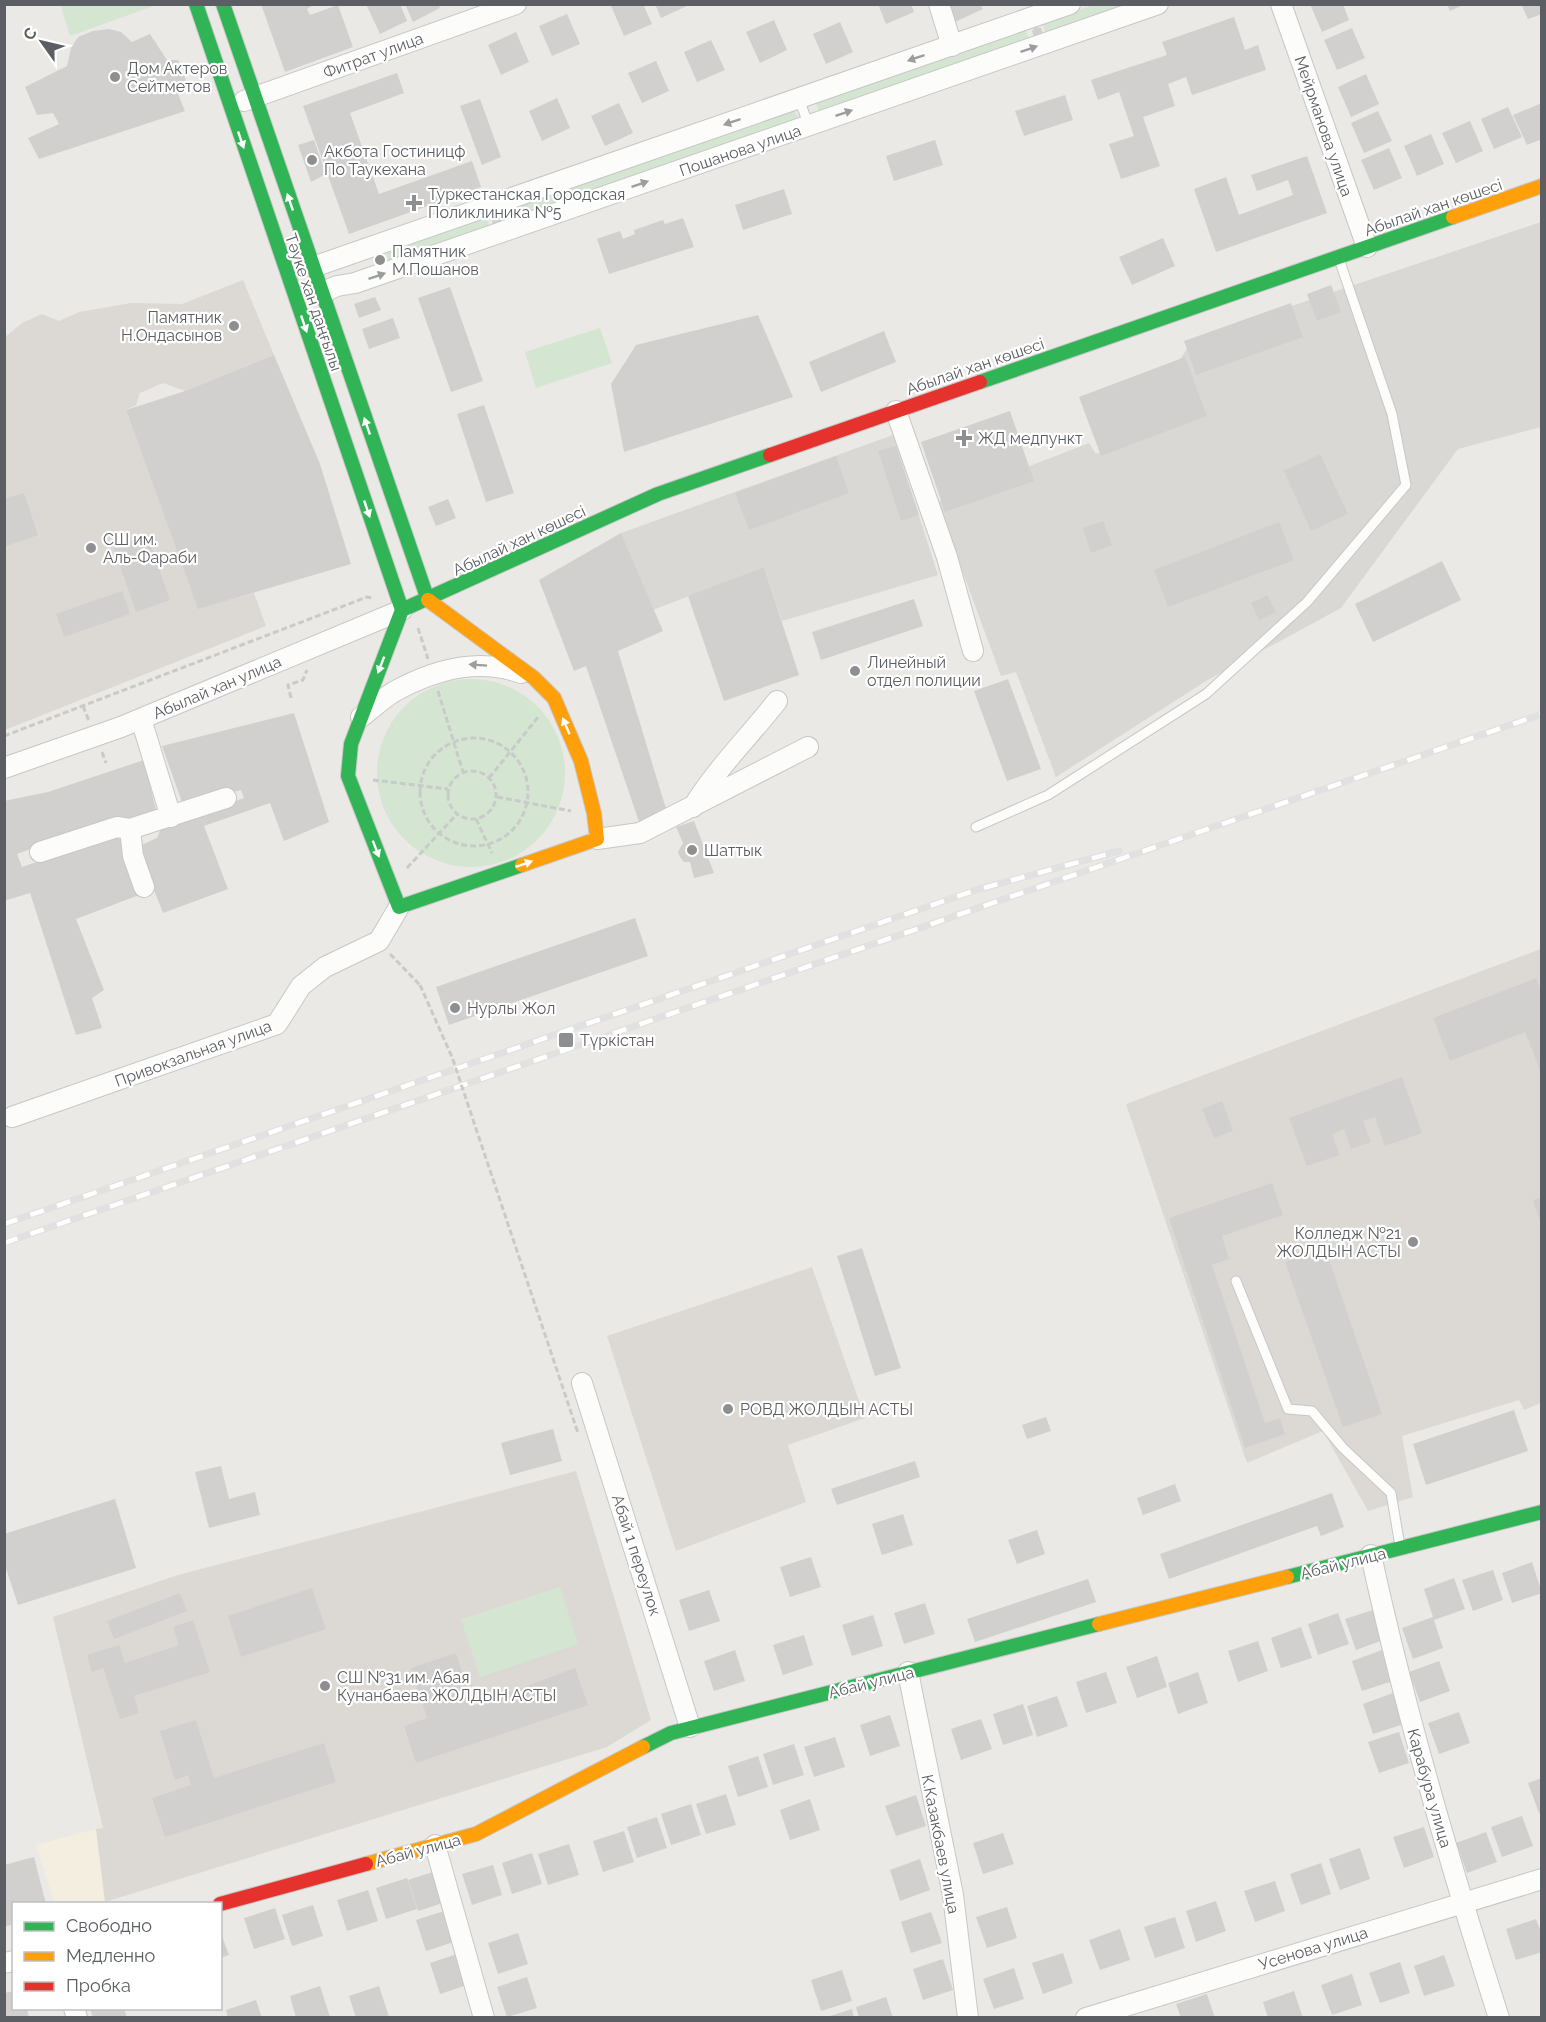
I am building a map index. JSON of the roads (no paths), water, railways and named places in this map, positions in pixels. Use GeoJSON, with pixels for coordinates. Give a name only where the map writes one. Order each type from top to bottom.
{"type":"FeatureCollection","features":[{"type":"Feature","properties":{"kind":"street","name":"Тәуке хан даңғылы"},"geometry":{"type":"LineString","coordinates":[[196,4],[402,610]]}},
{"type":"Feature","properties":{"kind":"street","name":"Тәуке хан даңғылы"},"geometry":{"type":"LineString","coordinates":[[223,4],[428,600]]}},
{"type":"Feature","properties":{"kind":"street","name":"Фитрат улица"},"geometry":{"type":"LineString","coordinates":[[230,107],[463,13],[516,4]]}},
{"type":"Feature","properties":{"kind":"street"},"geometry":{"type":"LineString","coordinates":[[939,4],[952,46]]}},
{"type":"Feature","properties":{"kind":"street","name":"Пошанова улица"},"geometry":{"type":"LineString","coordinates":[[313,267],[1070,4]]}},
{"type":"Feature","properties":{"kind":"street","name":"Пошанова улица"},"geometry":{"type":"LineString","coordinates":[[321,293],[337,286],[355,284],[1158,4]]}},
{"type":"Feature","properties":{"kind":"street","name":"Мейрманова улица"},"geometry":{"type":"LineString","coordinates":[[1281,4],[1366,247]]}},
{"type":"Feature","properties":{"kind":"street","name":"Абылай хан көшесі"},"geometry":{"type":"LineString","coordinates":[[428,600],[658,494],[1542,186]]}},
{"type":"Feature","properties":{"kind":"street"},"geometry":{"type":"LineString","coordinates":[[896,411],[946,557],[973,651]]}},
{"type":"Feature","properties":{"kind":"street"},"geometry":{"type":"LineString","coordinates":[[428,600],[534,678],[554,698],[580,761],[594,813],[597,839]]}},
{"type":"Feature","properties":{"kind":"street","name":"Абылай хан улица"},"geometry":{"type":"LineString","coordinates":[[4,768],[141,719],[428,600]]}},
{"type":"Feature","properties":{"kind":"street"},"geometry":{"type":"LineString","coordinates":[[402,610],[351,744],[348,776],[399,907],[597,839],[640,833],[808,747]]}},
{"type":"Feature","properties":{"kind":"street"},"geometry":{"type":"LineString","coordinates":[[361,717],[398,689],[466,664],[506,667],[534,678]]}},
{"type":"Feature","properties":{"kind":"street"},"geometry":{"type":"LineString","coordinates":[[693,807],[714,774],[746,740],[777,701]]}},
{"type":"Feature","properties":{"kind":"street"},"geometry":{"type":"LineString","coordinates":[[141,719],[171,818]]}},
{"type":"Feature","properties":{"kind":"street"},"geometry":{"type":"LineString","coordinates":[[40,852],[117,826],[129,829],[171,818],[226,798]]}},
{"type":"Feature","properties":{"kind":"street"},"geometry":{"type":"LineString","coordinates":[[129,829],[133,856],[144,887]]}},
{"type":"Feature","properties":{"kind":"street","name":"Привокзальная улица"},"geometry":{"type":"LineString","coordinates":[[12,1117],[277,1024],[301,986],[325,966],[379,941],[399,907]]}},
{"type":"Feature","properties":{"kind":"street","name":"Абай 1 переулок"},"geometry":{"type":"LineString","coordinates":[[582,1383],[690,1727]]}},
{"type":"Feature","properties":{"kind":"street","name":"Абай улица"},"geometry":{"type":"LineString","coordinates":[[222,1903],[476,1834],[671,1733],[690,1727],[1542,1512]]}},
{"type":"Feature","properties":{"kind":"street","name":"Карабура улица"},"geometry":{"type":"LineString","coordinates":[[1371,1555],[1395,1663],[1462,1902],[1499,2018]]}},
{"type":"Feature","properties":{"kind":"street","name":"К.Казакбаев улица"},"geometry":{"type":"LineString","coordinates":[[908,1672],[953,1895],[968,2018]]}},
{"type":"Feature","properties":{"kind":"street"},"geometry":{"type":"LineString","coordinates":[[435,1845],[484,2018]]}},
{"type":"Feature","properties":{"kind":"street","name":"Усенова улица"},"geometry":{"type":"LineString","coordinates":[[1086,2018],[1542,1879]]}},
{"type":"Feature","properties":{"kind":"lane"},"geometry":{"type":"LineString","coordinates":[[799,99],[809,126]]}},
{"type":"Feature","properties":{"kind":"lane"},"geometry":{"type":"LineString","coordinates":[[976,826],[1048,795],[1206,694],[1307,602],[1406,485],[1392,414],[1339,257]]}},
{"type":"Feature","properties":{"kind":"lane"},"geometry":{"type":"LineString","coordinates":[[1236,1281],[1288,1409],[1312,1411],[1342,1448],[1391,1492],[1400,1548]]}},
{"type":"Feature","properties":{"kind":"railway"},"geometry":{"type":"LineString","coordinates":[[4,1243],[1542,714]]}},
{"type":"Feature","properties":{"kind":"railway"},"geometry":{"type":"LineString","coordinates":[[4,1224],[976,890],[1119,851]]}},
{"type":"Feature","properties":{"kind":"place","name":"Дом Актеров Сейтметов"},"geometry":{"type":"Point","coordinates":[115,77]}},
{"type":"Feature","properties":{"kind":"place","name":"Акбота Гостиницф По Таукехана"},"geometry":{"type":"Point","coordinates":[312,160]}},
{"type":"Feature","properties":{"kind":"place","name":"Туркестанская Городская Поликлиника №5"},"geometry":{"type":"Point","coordinates":[414,203]}},
{"type":"Feature","properties":{"kind":"place","name":"Памятник М.Пошанов"},"geometry":{"type":"Point","coordinates":[380,260]}},
{"type":"Feature","properties":{"kind":"place","name":"Памятник Н.Ондасынов"},"geometry":{"type":"Point","coordinates":[234,326]}},
{"type":"Feature","properties":{"kind":"place","name":"ЖД медпункт"},"geometry":{"type":"Point","coordinates":[964,438]}},
{"type":"Feature","properties":{"kind":"place","name":"СШ им. Аль-Фараби"},"geometry":{"type":"Point","coordinates":[91,548]}},
{"type":"Feature","properties":{"kind":"place","name":"Линейный отдел полиции"},"geometry":{"type":"Point","coordinates":[855,671]}},
{"type":"Feature","properties":{"kind":"place","name":"Шаттык"},"geometry":{"type":"Point","coordinates":[692,850]}},
{"type":"Feature","properties":{"kind":"place","name":"Нурлы Жол"},"geometry":{"type":"Point","coordinates":[455,1008]}},
{"type":"Feature","properties":{"kind":"place","name":"Түркістан"},"geometry":{"type":"Point","coordinates":[566,1040]}},
{"type":"Feature","properties":{"kind":"place","name":"Колледж №21 ЖОЛДЫН АСТЫ"},"geometry":{"type":"Point","coordinates":[1413,1242]}},
{"type":"Feature","properties":{"kind":"place","name":"РОВД ЖОЛДЫН АСТЫ"},"geometry":{"type":"Point","coordinates":[728,1409]}},
{"type":"Feature","properties":{"kind":"place","name":"СШ №31 им. Абая Кунанбаева ЖОЛДЫН АСТЫ"},"geometry":{"type":"Point","coordinates":[325,1686]}}]}
